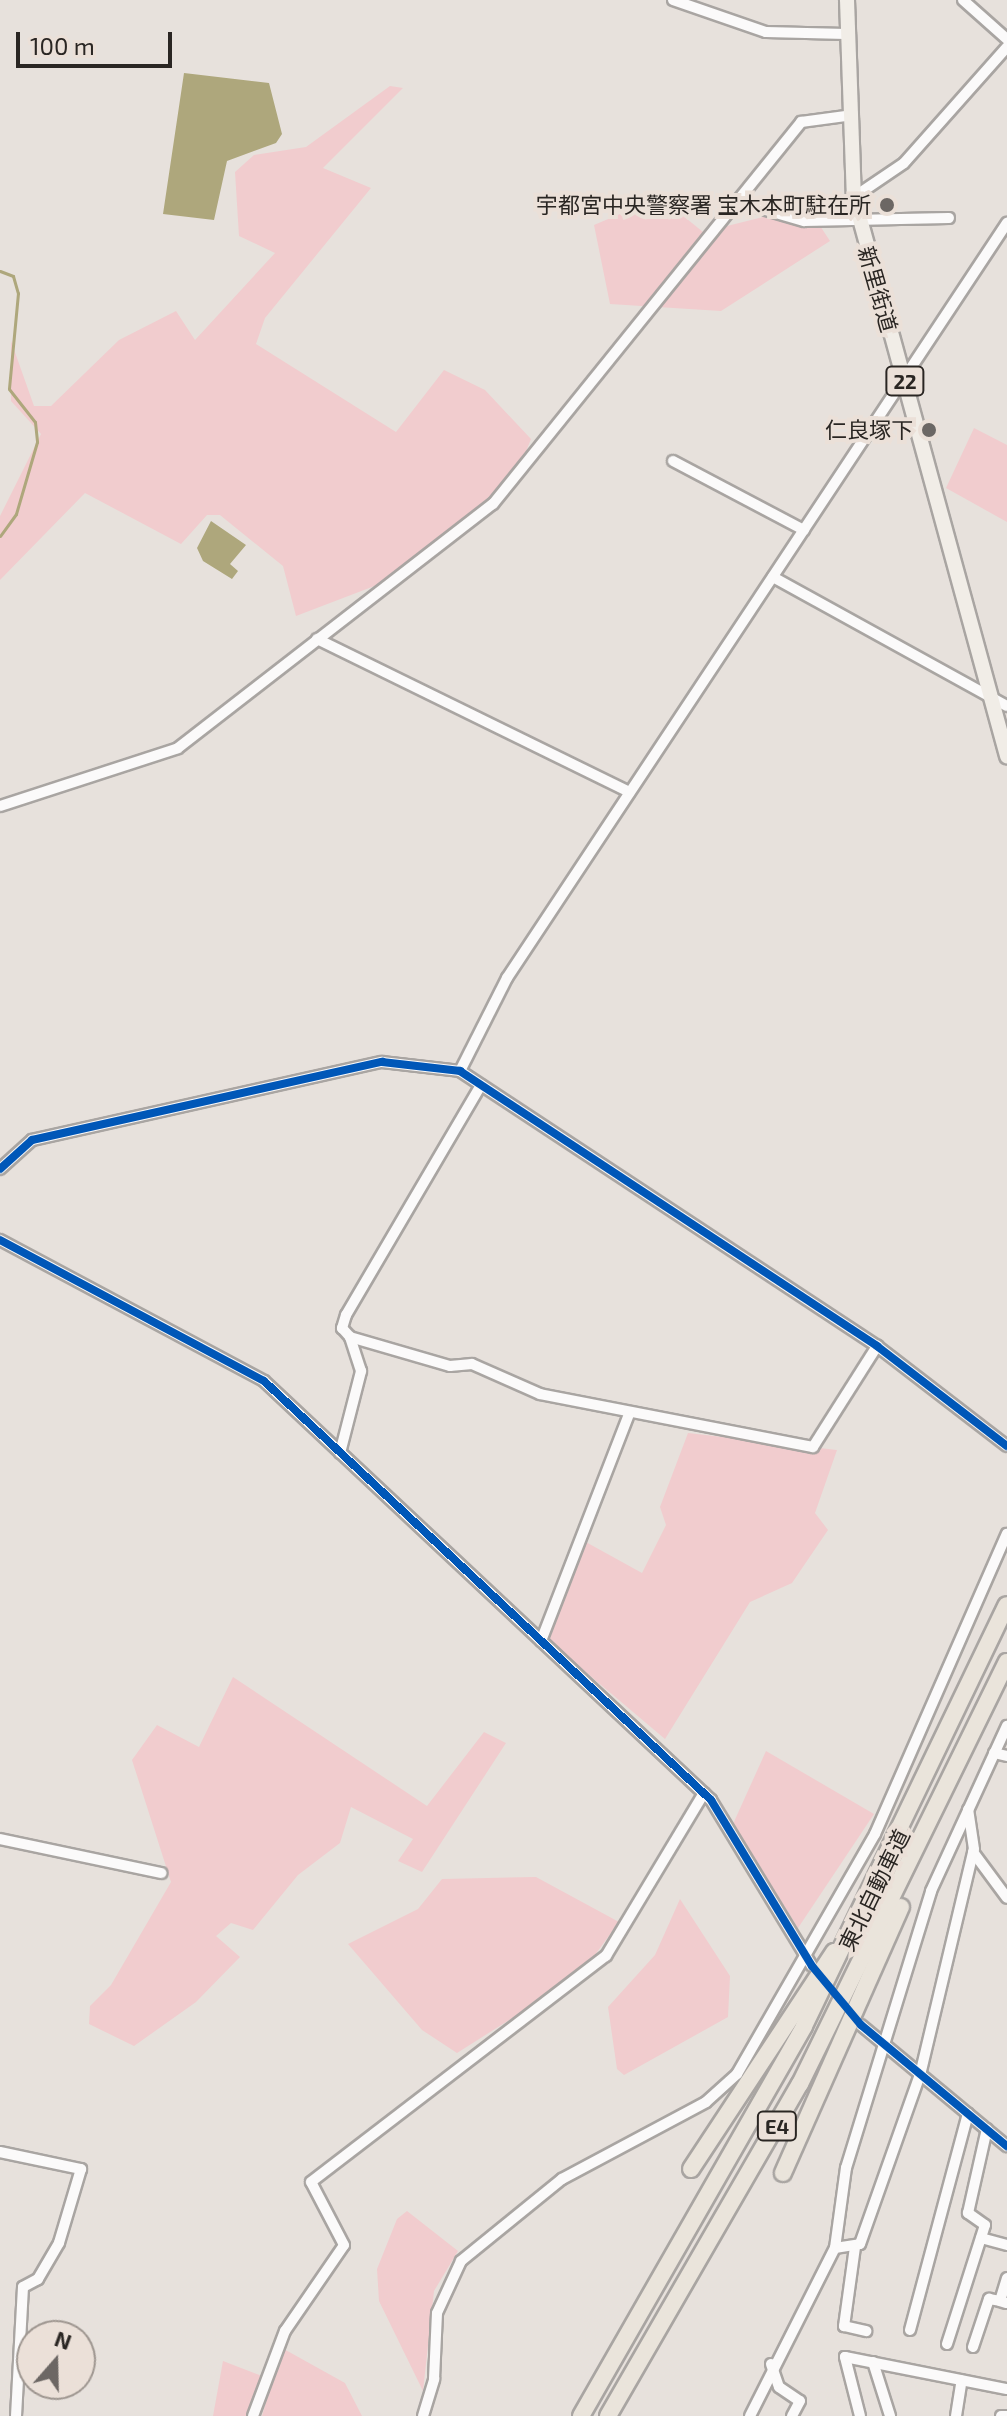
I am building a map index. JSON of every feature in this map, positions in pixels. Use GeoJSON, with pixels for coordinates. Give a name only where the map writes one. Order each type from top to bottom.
{"type":"FeatureCollection","features":[{"type":"Feature","properties":{"kind":"highway","name":"東北自動車道"},"geometry":{"type":"LineString","coordinates":[[581,2416],[758,2114],[861,1916],[1007,1605]]}},
{"type":"Feature","properties":{"kind":"highway","name":"東北自動車道"},"geometry":{"type":"LineString","coordinates":[[608,2416],[793,2097],[931,1827],[1007,1662]]}},
{"type":"Feature","properties":{"kind":"highway"},"geometry":{"type":"LineString","coordinates":[[783,2173],[931,1827]]}},
{"type":"Feature","properties":{"kind":"highway"},"geometry":{"type":"LineString","coordinates":[[691,2169],[861,1916]]}},
{"type":"Feature","properties":{"kind":"main road","name":"新里街道"},"geometry":{"type":"LineString","coordinates":[[847,0],[846,116],[859,221],[1007,756]]}},
{"type":"Feature","properties":{"kind":"street"},"geometry":{"type":"LineString","coordinates":[[673,0],[766,32],[846,34]]}},
{"type":"Feature","properties":{"kind":"street"},"geometry":{"type":"LineString","coordinates":[[963,0],[1007,39]]}},
{"type":"Feature","properties":{"kind":"street"},"geometry":{"type":"LineString","coordinates":[[854,197],[904,163],[1007,47]]}},
{"type":"Feature","properties":{"kind":"street"},"geometry":{"type":"LineString","coordinates":[[0,806],[178,748],[493,504],[801,122],[846,116]]}},
{"type":"Feature","properties":{"kind":"street"},"geometry":{"type":"LineString","coordinates":[[738,202],[794,220],[949,218]]}},
{"type":"Feature","properties":{"kind":"street"},"geometry":{"type":"LineString","coordinates":[[460,1071],[507,978],[1007,223]]}},
{"type":"Feature","properties":{"kind":"street"},"geometry":{"type":"LineString","coordinates":[[673,461],[804,530]]}},
{"type":"Feature","properties":{"kind":"street"},"geometry":{"type":"LineString","coordinates":[[773,577],[1007,706]]}},
{"type":"Feature","properties":{"kind":"street"},"geometry":{"type":"LineString","coordinates":[[317,639],[630,792]]}},
{"type":"Feature","properties":{"kind":"street"},"geometry":{"type":"LineString","coordinates":[[0,1169],[32,1140],[368,1065],[422,1062],[460,1071],[877,1346],[1007,1446]]}},
{"type":"Feature","properties":{"kind":"street"},"geometry":{"type":"LineString","coordinates":[[340,1453],[361,1371],[350,1337],[342,1328],[346,1315],[481,1085]]}},
{"type":"Feature","properties":{"kind":"street"},"geometry":{"type":"LineString","coordinates":[[0,1240],[238,1364],[340,1453],[704,1793],[812,1966]]}},
{"type":"Feature","properties":{"kind":"street"},"geometry":{"type":"LineString","coordinates":[[350,1337],[450,1366],[472,1364],[540,1394],[629,1414],[813,1447],[877,1346]]}},
{"type":"Feature","properties":{"kind":"street"},"geometry":{"type":"LineString","coordinates":[[541,1641],[629,1414]]}},
{"type":"Feature","properties":{"kind":"street"},"geometry":{"type":"LineString","coordinates":[[423,2416],[434,2379],[437,2313],[461,2261],[562,2179],[706,2102],[737,2074],[804,1949],[875,1834],[1007,1534]]}},
{"type":"Feature","properties":{"kind":"street"},"geometry":{"type":"LineString","coordinates":[[750,2416],[771,2364],[835,2248],[846,2168],[931,1891],[1007,1726]]}},
{"type":"Feature","properties":{"kind":"street"},"geometry":{"type":"LineString","coordinates":[[994,1753],[1007,1756]]}},
{"type":"Feature","properties":{"kind":"street"},"geometry":{"type":"LineString","coordinates":[[253,2416],[285,2331],[344,2245],[311,2182],[606,1956],[704,1793]]}},
{"type":"Feature","properties":{"kind":"street"},"geometry":{"type":"LineString","coordinates":[[866,2331],[844,2326],[855,2247],[920,2075],[973,1852],[968,1809]]}},
{"type":"Feature","properties":{"kind":"street"},"geometry":{"type":"LineString","coordinates":[[0,1839],[161,1873]]}},
{"type":"Feature","properties":{"kind":"street"},"geometry":{"type":"LineString","coordinates":[[973,1852],[1007,1898]]}},
{"type":"Feature","properties":{"kind":"street"},"geometry":{"type":"LineString","coordinates":[[861,2025],[1007,2146]]}},
{"type":"Feature","properties":{"kind":"street"},"geometry":{"type":"LineString","coordinates":[[910,2330],[968,2114]]}},
{"type":"Feature","properties":{"kind":"street"},"geometry":{"type":"LineString","coordinates":[[947,2344],[985,2225],[968,2213],[987,2129]]}},
{"type":"Feature","properties":{"kind":"street"},"geometry":{"type":"LineString","coordinates":[[0,2152],[81,2169],[59,2243],[38,2279],[23,2287],[16,2416]]}},
{"type":"Feature","properties":{"kind":"street"},"geometry":{"type":"LineString","coordinates":[[981,2238],[1007,2245]]}},
{"type":"Feature","properties":{"kind":"street"},"geometry":{"type":"LineString","coordinates":[[835,2248],[855,2247]]}},
{"type":"Feature","properties":{"kind":"street"},"geometry":{"type":"LineString","coordinates":[[973,2347],[989,2299],[1004,2302],[1007,2278]]}},
{"type":"Feature","properties":{"kind":"street"},"geometry":{"type":"LineString","coordinates":[[860,2416],[845,2357],[1007,2389]]}},
{"type":"Feature","properties":{"kind":"street"},"geometry":{"type":"LineString","coordinates":[[873,2362],[890,2416]]}},
{"type":"Feature","properties":{"kind":"street"},"geometry":{"type":"LineString","coordinates":[[771,2364],[779,2387],[800,2401],[792,2416]]}},
{"type":"Feature","properties":{"kind":"street"},"geometry":{"type":"LineString","coordinates":[[956,2416],[962,2380]]}},
{"type":"Feature","properties":{"kind":"shaded area"},"geometry":{"type":"Polygon","coordinates":[[[184,73],[269,83],[282,134],[276,143],[227,161],[214,220],[163,214],[184,73]]]}},
{"type":"Feature","properties":{"kind":"shaded area"},"geometry":{"type":"Polygon","coordinates":[[[390,86],[403,88],[323,168],[371,188],[265,318],[256,344],[396,432],[444,370],[485,390],[531,439],[519,469],[474,519],[398,577],[296,616],[283,566],[220,515],[207,515],[181,544],[85,493],[0,580],[0,516],[41,434],[11,401],[11,341],[34,406],[51,406],[119,340],[176,311],[195,340],[275,253],[239,236],[235,172],[254,155],[306,147],[390,86]]]}},
{"type":"Feature","properties":{"kind":"shaded area"},"geometry":{"type":"Polygon","coordinates":[[[660,197],[703,232],[807,206],[830,241],[721,311],[610,304],[594,225],[660,197]]]}},
{"type":"Feature","properties":{"kind":"shaded area"},"geometry":{"type":"Polygon","coordinates":[[[974,428],[1007,445],[1007,522],[946,488],[974,428]]]}},
{"type":"Feature","properties":{"kind":"shaded area"},"geometry":{"type":"Polygon","coordinates":[[[211,521],[246,545],[230,564],[238,571],[232,579],[203,561],[197,548],[211,521]]]}},
{"type":"Feature","properties":{"kind":"shaded area"},"geometry":{"type":"Polygon","coordinates":[[[688,1433],[837,1450],[815,1513],[828,1530],[792,1583],[750,1602],[665,1739],[549,1641],[584,1541],[642,1573],[666,1525],[660,1507],[688,1433]]]}},
{"type":"Feature","properties":{"kind":"shaded area"},"geometry":{"type":"Polygon","coordinates":[[[233,1677],[427,1806],[484,1732],[506,1743],[422,1872],[398,1861],[413,1839],[351,1807],[340,1843],[298,1875],[253,1930],[231,1923],[216,1936],[240,1957],[196,2002],[134,2046],[89,2024],[90,2006],[111,1985],[171,1882],[132,1760],[157,1725],[199,1747],[233,1677]]]}},
{"type":"Feature","properties":{"kind":"shaded area"},"geometry":{"type":"Polygon","coordinates":[[[766,1751],[874,1814],[798,1928],[733,1824],[766,1751]]]}},
{"type":"Feature","properties":{"kind":"shaded area"},"geometry":{"type":"Polygon","coordinates":[[[536,1877],[619,1922],[592,1959],[547,1996],[457,2053],[422,2030],[348,1944],[418,1909],[442,1879],[536,1877]]]}},
{"type":"Feature","properties":{"kind":"shaded area"},"geometry":{"type":"Polygon","coordinates":[[[680,1899],[730,1976],[728,2017],[624,2075],[617,2069],[608,2007],[655,1955],[680,1899]]]}},
{"type":"Feature","properties":{"kind":"shaded area"},"geometry":{"type":"Polygon","coordinates":[[[407,2211],[458,2251],[434,2291],[423,2391],[379,2301],[377,2269],[397,2219],[407,2211]]]}},
{"type":"Feature","properties":{"kind":"shaded area"},"geometry":{"type":"Polygon","coordinates":[[[282,2348],[345,2383],[362,2416],[262,2416],[282,2348]]]}},
{"type":"Feature","properties":{"kind":"shaded area"},"geometry":{"type":"Polygon","coordinates":[[[223,2361],[262,2376],[249,2416],[213,2416],[223,2361]]]}},
{"type":"Feature","properties":{"kind":"waterway"},"geometry":{"type":"LineString","coordinates":[[0,271],[13,276],[18,293],[9,389],[35,422],[37,442],[16,514],[0,536]]}},
{"type":"Feature","properties":{"kind":"cycle path"},"geometry":{"type":"LineString","coordinates":[[0,1169],[32,1140],[382,1062],[460,1071],[877,1346],[1007,1446]]}},
{"type":"Feature","properties":{"kind":"cycle path"},"geometry":{"type":"LineString","coordinates":[[0,1240],[264,1381],[711,1800],[812,1966],[861,2025],[1007,2146]]}},
{"type":"Feature","properties":{"kind":"place","name":"宇都宮中央警察署 宝木本町駐在所"},"geometry":{"type":"Point","coordinates":[887,205]}},
{"type":"Feature","properties":{"kind":"place","name":"仁良塚下"},"geometry":{"type":"Point","coordinates":[929,430]}}]}
